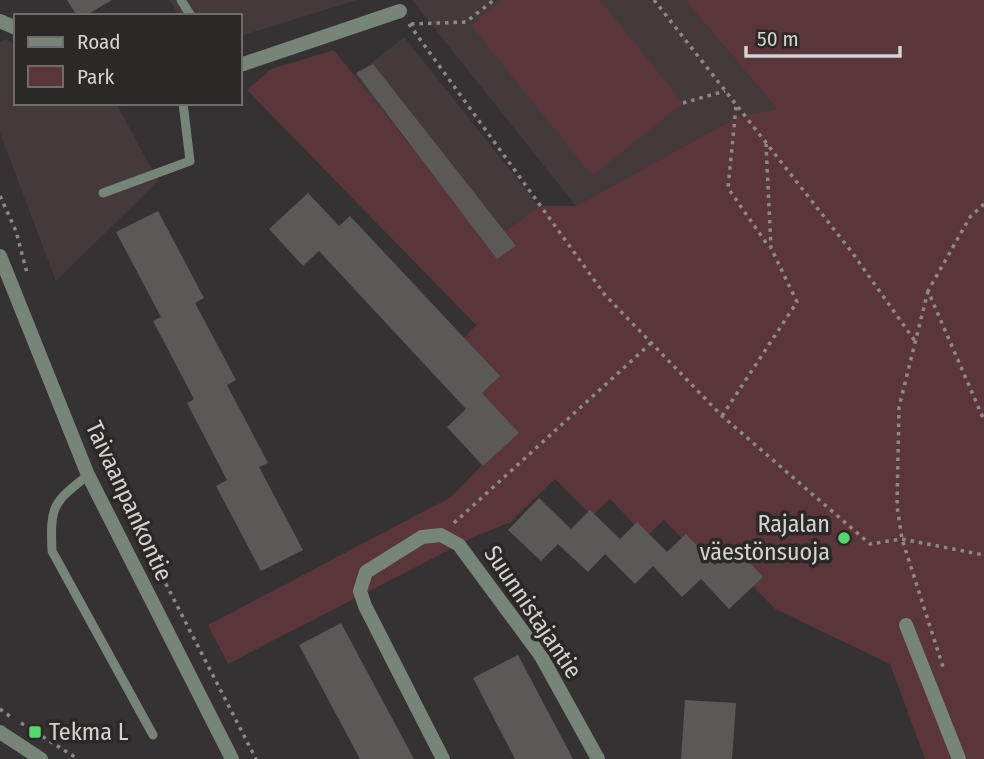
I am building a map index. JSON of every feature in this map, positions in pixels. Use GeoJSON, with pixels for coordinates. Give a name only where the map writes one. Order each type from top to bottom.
{"type":"FeatureCollection","features":[{"type":"Feature","properties":{"kind":"street"},"geometry":{"type":"LineString","coordinates":[[242,64],[400,11]]}},
{"type":"Feature","properties":{"kind":"street","name":"Taivaanpankontie"},"geometry":{"type":"LineString","coordinates":[[0,256],[88,475],[232,759]]}},
{"type":"Feature","properties":{"kind":"street"},"geometry":{"type":"LineString","coordinates":[[441,535],[422,537],[366,572],[360,591],[365,606],[443,759]]}},
{"type":"Feature","properties":{"kind":"street","name":"Suunnistajantie"},"geometry":{"type":"LineString","coordinates":[[441,535],[459,545],[541,656],[597,759]]}},
{"type":"Feature","properties":{"kind":"street"},"geometry":{"type":"LineString","coordinates":[[906,625],[959,759]]}},
{"type":"Feature","properties":{"kind":"street"},"geometry":{"type":"LineString","coordinates":[[0,732],[41,759]]}},
{"type":"Feature","properties":{"kind":"lane"},"geometry":{"type":"LineString","coordinates":[[103,193],[190,161],[183,105]]}},
{"type":"Feature","properties":{"kind":"lane"},"geometry":{"type":"LineString","coordinates":[[88,475],[60,497],[51,520],[52,551],[153,735]]}},
{"type":"Feature","properties":{"kind":"path"},"geometry":{"type":"LineString","coordinates":[[409,24],[466,22],[494,0]]}},
{"type":"Feature","properties":{"kind":"path"},"geometry":{"type":"LineString","coordinates":[[654,0],[851,251],[915,341]]}},
{"type":"Feature","properties":{"kind":"path"},"geometry":{"type":"LineString","coordinates":[[400,11],[605,295],[722,416],[870,544],[902,539],[984,555]]}},
{"type":"Feature","properties":{"kind":"path"},"geometry":{"type":"LineString","coordinates":[[683,103],[725,91]]}},
{"type":"Feature","properties":{"kind":"path"},"geometry":{"type":"LineString","coordinates":[[722,416],[797,302],[771,248],[728,188],[736,105]]}},
{"type":"Feature","properties":{"kind":"path"},"geometry":{"type":"LineString","coordinates":[[766,142],[771,248]]}},
{"type":"Feature","properties":{"kind":"path"},"geometry":{"type":"LineString","coordinates":[[0,196],[16,231],[30,284]]}},
{"type":"Feature","properties":{"kind":"path"},"geometry":{"type":"LineString","coordinates":[[946,676],[902,539],[897,506],[899,407],[928,291],[970,217],[984,204]]}},
{"type":"Feature","properties":{"kind":"path"},"geometry":{"type":"LineString","coordinates":[[928,291],[984,420]]}},
{"type":"Feature","properties":{"kind":"path"},"geometry":{"type":"LineString","coordinates":[[441,535],[651,343]]}},
{"type":"Feature","properties":{"kind":"path"},"geometry":{"type":"LineString","coordinates":[[93,436],[115,485],[256,759]]}},
{"type":"Feature","properties":{"kind":"path"},"geometry":{"type":"LineString","coordinates":[[0,709],[78,759]]}},
{"type":"Feature","properties":{"kind":"shaded area"},"geometry":{"type":"Polygon","coordinates":[[[170,0],[357,0],[242,35],[242,14],[178,14],[170,0]]]}},
{"type":"Feature","properties":{"kind":"shaded area"},"geometry":{"type":"Polygon","coordinates":[[[412,0],[685,0],[777,109],[737,117],[576,206],[412,0]]]}},
{"type":"Feature","properties":{"kind":"shaded area"},"geometry":{"type":"Polygon","coordinates":[[[404,37],[539,206],[489,244],[355,76],[404,37]]]}},
{"type":"Feature","properties":{"kind":"shaded area"},"geometry":{"type":"Polygon","coordinates":[[[6,39],[14,44],[14,105],[117,105],[158,181],[56,281],[0,133],[0,42],[6,39]]]}},
{"type":"Feature","properties":{"kind":"green space"},"geometry":{"type":"Polygon","coordinates":[[[502,0],[600,0],[683,103],[592,176],[471,25],[502,0]]]}},
{"type":"Feature","properties":{"kind":"green space"},"geometry":{"type":"Polygon","coordinates":[[[685,0],[984,0],[984,759],[925,759],[890,664],[775,609],[713,545],[700,557],[664,520],[646,537],[610,499],[592,516],[555,479],[511,522],[476,536],[228,664],[208,625],[451,497],[512,434],[476,398],[459,344],[476,325],[247,90],[271,69],[334,50],[489,244],[539,206],[576,206],[737,117],[777,109],[685,0]]]}},
{"type":"Feature","properties":{"kind":"building"},"geometry":{"type":"Polygon","coordinates":[[[67,0],[112,0],[88,14],[76,14],[67,0]]]}},
{"type":"Feature","properties":{"kind":"building"},"geometry":{"type":"Polygon","coordinates":[[[373,64],[516,246],[497,259],[356,73],[373,64]]]}},
{"type":"Feature","properties":{"kind":"building"},"geometry":{"type":"Polygon","coordinates":[[[308,193],[339,226],[350,216],[500,376],[482,393],[519,433],[483,466],[447,427],[466,409],[319,251],[303,266],[269,229],[308,193]]]}},
{"type":"Feature","properties":{"kind":"building"},"geometry":{"type":"Polygon","coordinates":[[[158,211],[204,298],[195,303],[236,380],[227,385],[268,463],[259,467],[303,550],[261,571],[216,486],[227,480],[187,403],[194,399],[153,321],[161,317],[116,232],[158,211]]]}},
{"type":"Feature","properties":{"kind":"building"},"geometry":{"type":"Polygon","coordinates":[[[539,498],[571,529],[590,510],[620,539],[637,522],[667,552],[686,534],[715,565],[735,547],[763,577],[729,609],[701,579],[682,597],[653,566],[635,584],[605,554],[588,572],[558,544],[541,561],[508,530],[539,498]]]}},
{"type":"Feature","properties":{"kind":"building"},"geometry":{"type":"Polygon","coordinates":[[[341,623],[414,759],[360,759],[299,645],[341,623]]]}},
{"type":"Feature","properties":{"kind":"building"},"geometry":{"type":"Polygon","coordinates":[[[518,655],[573,759],[515,759],[473,678],[518,655]]]}},
{"type":"Feature","properties":{"kind":"building"},"geometry":{"type":"Polygon","coordinates":[[[685,700],[736,703],[732,759],[681,759],[685,700]]]}},
{"type":"Feature","properties":{"kind":"place","name":"Rajalan väestönsuoja"},"geometry":{"type":"Point","coordinates":[844,538]}},
{"type":"Feature","properties":{"kind":"place","name":"Tekma L"},"geometry":{"type":"Point","coordinates":[35,732]}}]}
